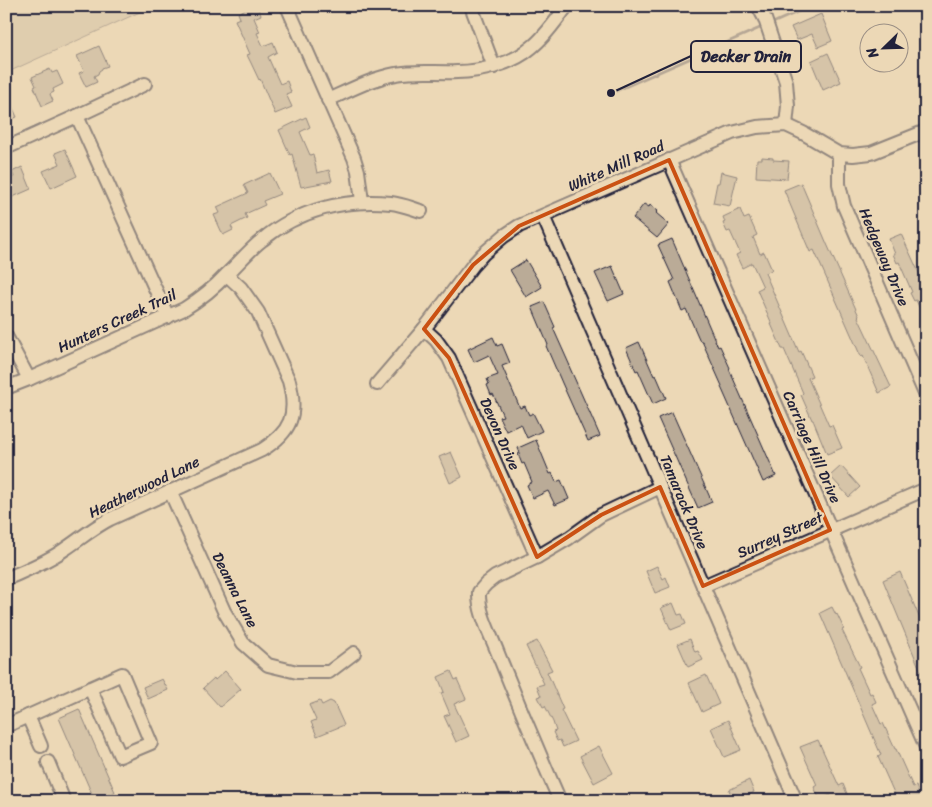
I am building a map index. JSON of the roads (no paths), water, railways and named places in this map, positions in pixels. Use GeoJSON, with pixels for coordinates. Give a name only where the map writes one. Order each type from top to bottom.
{"type":"FeatureCollection","features":[{"type":"Feature","properties":{"kind":"street"},"geometry":{"type":"LineString","coordinates":[[287,6],[354,158],[358,170],[362,201]]}},
{"type":"Feature","properties":{"kind":"street"},"geometry":{"type":"LineString","coordinates":[[471,6],[494,67]]}},
{"type":"Feature","properties":{"kind":"street"},"geometry":{"type":"LineString","coordinates":[[328,100],[374,80],[398,73],[457,72],[494,67],[514,59],[533,47],[567,6]]}},
{"type":"Feature","properties":{"kind":"street"},"geometry":{"type":"LineString","coordinates":[[758,6],[765,18],[786,82],[788,106],[786,125],[839,154],[853,155],[871,152],[926,131]]}},
{"type":"Feature","properties":{"kind":"street"},"geometry":{"type":"LineString","coordinates":[[6,148],[145,84]]}},
{"type":"Feature","properties":{"kind":"street"},"geometry":{"type":"LineString","coordinates":[[78,116],[168,317]]}},
{"type":"Feature","properties":{"kind":"street","name":"White Mill Road"},"geometry":{"type":"LineString","coordinates":[[377,384],[424,329],[482,254],[519,226],[732,133],[757,127],[786,125]]}},
{"type":"Feature","properties":{"kind":"street","name":"Hedgeway Drive"},"geometry":{"type":"LineString","coordinates":[[839,154],[839,184],[844,206],[926,396]]}},
{"type":"Feature","properties":{"kind":"street","name":"Carriage Hill Drive"},"geometry":{"type":"LineString","coordinates":[[669,160],[926,747]]}},
{"type":"Feature","properties":{"kind":"street","name":"Hunters Creek Trail"},"geometry":{"type":"LineString","coordinates":[[6,388],[184,309],[227,275],[261,240],[287,222],[314,210],[362,201],[393,203],[421,211]]}},
{"type":"Feature","properties":{"kind":"street","name":"Tamarack Drive"},"geometry":{"type":"LineString","coordinates":[[544,216],[796,801]]}},
{"type":"Feature","properties":{"kind":"street","name":"Heatherwood Lane"},"geometry":{"type":"LineString","coordinates":[[6,579],[55,556],[97,526],[262,450],[272,444],[284,431],[291,420],[293,401],[286,374],[258,312],[241,288],[227,275]]}},
{"type":"Feature","properties":{"kind":"street","name":"Devon Drive"},"geometry":{"type":"LineString","coordinates":[[424,329],[436,340],[448,358],[537,557]]}},
{"type":"Feature","properties":{"kind":"street"},"geometry":{"type":"LineString","coordinates":[[6,336],[29,379]]}},
{"type":"Feature","properties":{"kind":"street"},"geometry":{"type":"LineString","coordinates":[[560,801],[513,692],[483,614],[479,601],[479,592],[495,578],[569,538],[601,515],[660,487]]}},
{"type":"Feature","properties":{"kind":"street","name":"Surrey Street"},"geometry":{"type":"LineString","coordinates":[[703,586],[926,489]]}},
{"type":"Feature","properties":{"kind":"street","name":"Deanna Lane"},"geometry":{"type":"LineString","coordinates":[[170,491],[224,611],[243,643],[268,665],[297,672],[329,672],[354,653]]}},
{"type":"Feature","properties":{"kind":"street"},"geometry":{"type":"LineString","coordinates":[[6,726],[90,688],[122,674],[151,743],[120,756],[90,688]]}},
{"type":"Feature","properties":{"kind":"street"},"geometry":{"type":"LineString","coordinates":[[28,716],[41,746]]}},
{"type":"Feature","properties":{"kind":"street"},"geometry":{"type":"LineString","coordinates":[[48,762],[64,801]]}},
{"type":"Feature","properties":{"kind":"waterway"},"geometry":{"type":"LineString","coordinates":[[775,22],[811,6]]}},
{"type":"Feature","properties":{"kind":"waterway"},"geometry":{"type":"LineString","coordinates":[[611,93],[760,28]]}},
{"type":"Feature","properties":{"kind":"place","name":"Decker Drain"},"geometry":{"type":"Point","coordinates":[611,93]}}]}
